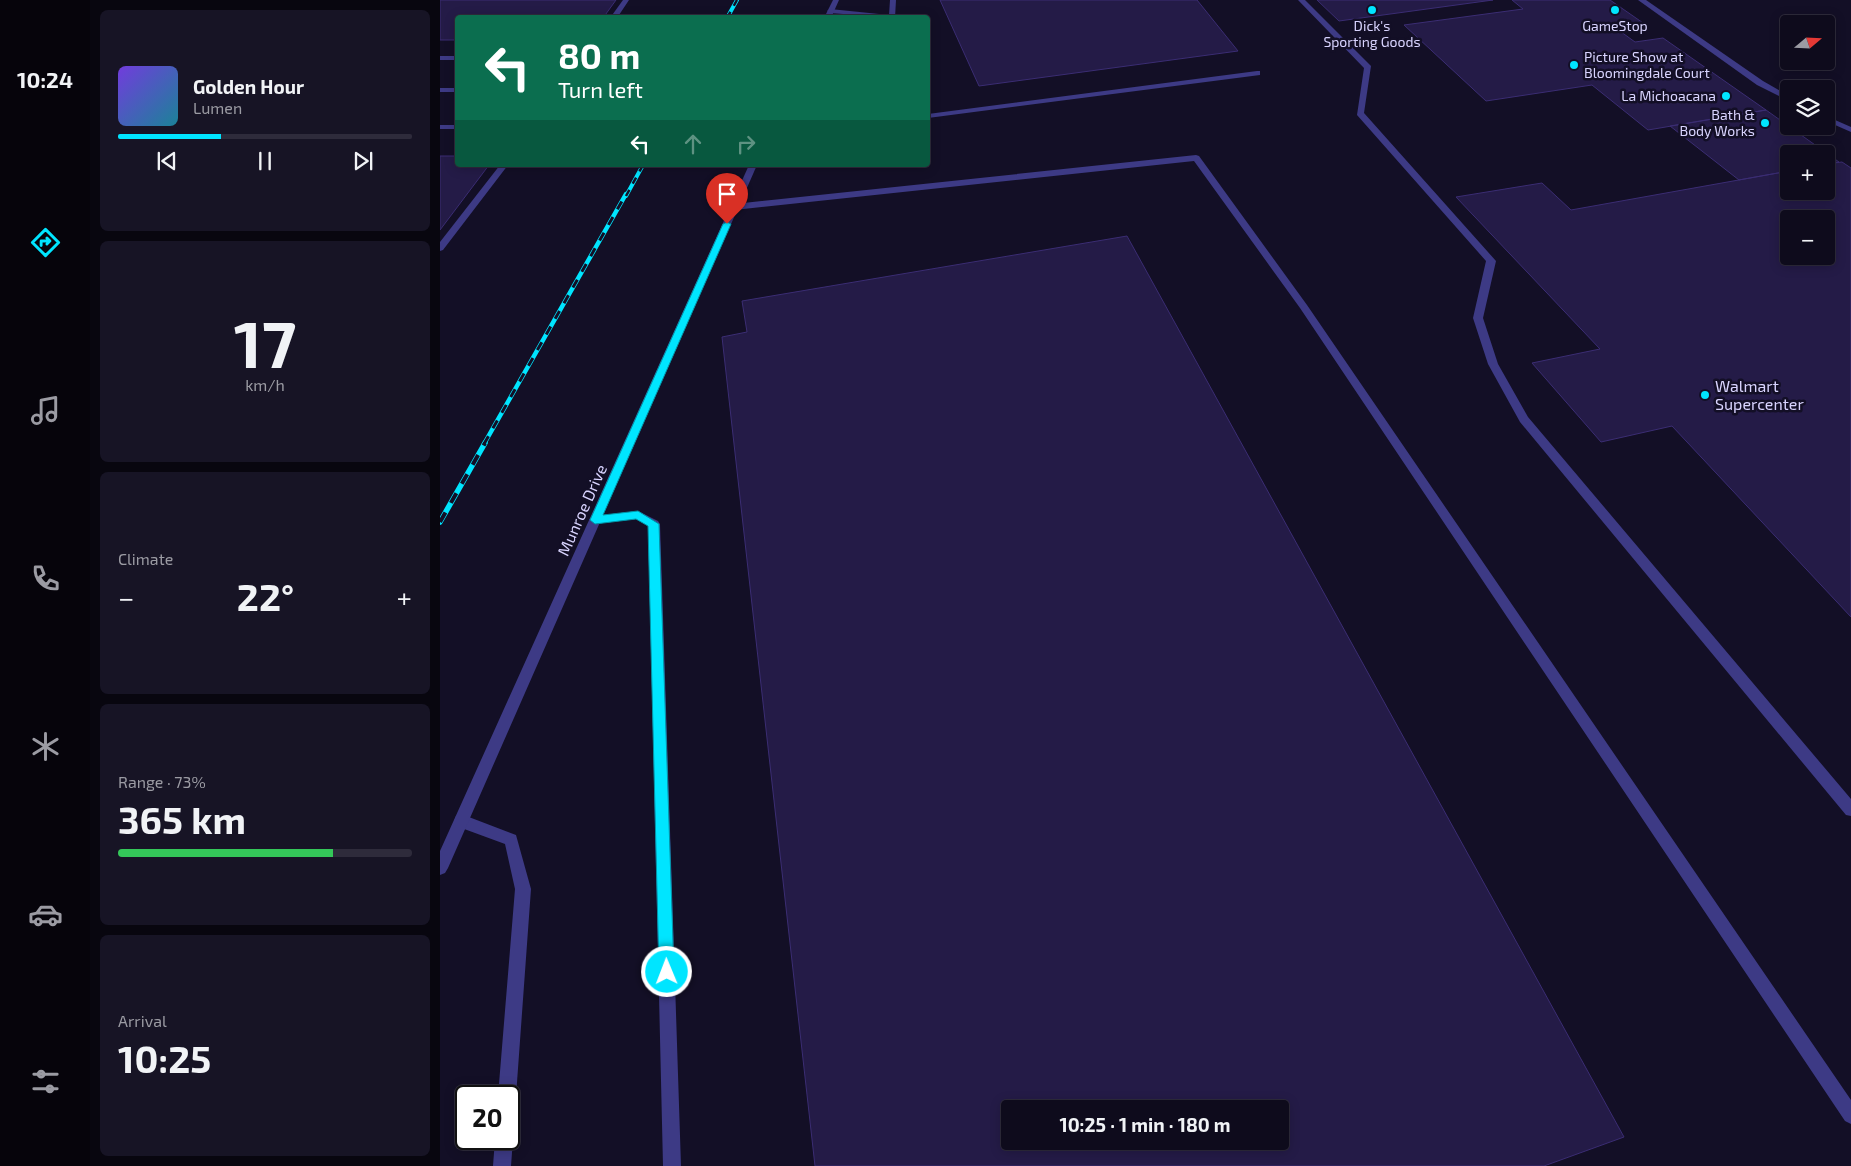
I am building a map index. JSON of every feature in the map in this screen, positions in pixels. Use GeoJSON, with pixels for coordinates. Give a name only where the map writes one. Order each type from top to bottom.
{"type":"FeatureCollection","features":[{"type":"Feature","properties":{"kind":"street"},"geometry":{"type":"LineString","coordinates":[[615,15],[626,0]]}},
{"type":"Feature","properties":{"kind":"street"},"geometry":{"type":"LineString","coordinates":[[836,0],[829,14],[850,15]]}},
{"type":"Feature","properties":{"kind":"street"},"geometry":{"type":"LineString","coordinates":[[892,15],[893,0]]}},
{"type":"Feature","properties":{"kind":"street"},"geometry":{"type":"LineString","coordinates":[[1302,0],[1368,68],[1360,113],[1491,261],[1478,318],[1493,364],[1524,420],[1851,810]]}},
{"type":"Feature","properties":{"kind":"street"},"geometry":{"type":"LineString","coordinates":[[1641,0],[1760,83],[1780,94]]}},
{"type":"Feature","properties":{"kind":"street"},"geometry":{"type":"LineString","coordinates":[[440,58],[455,58]]}},
{"type":"Feature","properties":{"kind":"street"},"geometry":{"type":"LineString","coordinates":[[930,116],[1256,73]]}},
{"type":"Feature","properties":{"kind":"street"},"geometry":{"type":"LineString","coordinates":[[440,90],[455,90]]}},
{"type":"Feature","properties":{"kind":"street"},"geometry":{"type":"LineString","coordinates":[[1835,122],[1851,130]]}},
{"type":"Feature","properties":{"kind":"street"},"geometry":{"type":"LineString","coordinates":[[440,127],[455,127]]}},
{"type":"Feature","properties":{"kind":"street"},"geometry":{"type":"LineString","coordinates":[[734,207],[1196,158],[1304,308],[1851,1115]]}},
{"type":"Feature","properties":{"kind":"street"},"geometry":{"type":"LineString","coordinates":[[440,248],[502,167]]}},
{"type":"Feature","properties":{"kind":"street","name":"Munroe Drive"},"geometry":{"type":"LineString","coordinates":[[440,868],[752,167]]}},
{"type":"Feature","properties":{"kind":"street"},"geometry":{"type":"LineString","coordinates":[[595,520],[638,515],[654,524],[672,1166]]}},
{"type":"Feature","properties":{"kind":"street"},"geometry":{"type":"LineString","coordinates":[[461,821],[511,840],[522,889],[508,1085]]}},
{"type":"Feature","properties":{"kind":"street"},"geometry":{"type":"LineString","coordinates":[[502,1166],[503,1150]]}},
{"type":"Feature","properties":{"kind":"building"},"geometry":{"type":"Polygon","coordinates":[[[440,0],[616,0],[605,15],[455,15],[455,40],[440,40],[440,0]]]}},
{"type":"Feature","properties":{"kind":"building"},"geometry":{"type":"Polygon","coordinates":[[[940,0],[1197,0],[1238,51],[979,86],[940,0]]]}},
{"type":"Feature","properties":{"kind":"building","name":"Dick's Sporting Goods"},"geometry":{"type":"Polygon","coordinates":[[[1317,0],[1493,0],[1339,21],[1317,0]]]}},
{"type":"Feature","properties":{"kind":"building","name":"Picture Show at Bloomingdale Court"},"geometry":{"type":"Polygon","coordinates":[[[1512,0],[1610,0],[1646,25],[1617,29],[1635,42],[1663,38],[1766,110],[1648,130],[1592,85],[1486,101],[1404,25],[1523,9],[1512,0]]]}},
{"type":"Feature","properties":{"kind":"building"},"geometry":{"type":"Polygon","coordinates":[[[1766,110],[1780,120],[1780,135],[1801,135],[1815,145],[1780,145],[1780,173],[1739,180],[1670,126],[1766,110]]]}},
{"type":"Feature","properties":{"kind":"building"},"geometry":{"type":"Polygon","coordinates":[[[440,156],[455,156],[455,167],[487,167],[440,230],[440,156]]]}},
{"type":"Feature","properties":{"kind":"building","name":"Walmart Supercenter"},"geometry":{"type":"Polygon","coordinates":[[[1842,162],[1851,168],[1851,617],[1672,426],[1601,442],[1532,363],[1600,349],[1456,197],[1542,183],[1571,210],[1780,173],[1780,200],[1835,200],[1835,163],[1842,162]]]}},
{"type":"Feature","properties":{"kind":"building"},"geometry":{"type":"Polygon","coordinates":[[[1127,236],[1624,1137],[1544,1166],[815,1166],[722,337],[747,332],[742,301],[1127,236]]]}},
{"type":"Feature","properties":{"kind":"railway"},"geometry":{"type":"LineString","coordinates":[[729,15],[737,0]]}},
{"type":"Feature","properties":{"kind":"railway"},"geometry":{"type":"LineString","coordinates":[[626,196],[642,167]]}},
{"type":"Feature","properties":{"kind":"railway"},"geometry":{"type":"LineString","coordinates":[[484,444],[626,194]]}},
{"type":"Feature","properties":{"kind":"railway"},"geometry":{"type":"LineString","coordinates":[[440,522],[485,443]]}},
{"type":"Feature","properties":{"kind":"place","name":"Dick's Sporting Goods"},"geometry":{"type":"Point","coordinates":[1372,10]}},
{"type":"Feature","properties":{"kind":"place","name":"GameStop"},"geometry":{"type":"Point","coordinates":[1615,10]}},
{"type":"Feature","properties":{"kind":"place","name":"Picture Show at Bloomingdale Court"},"geometry":{"type":"Point","coordinates":[1574,65]}},
{"type":"Feature","properties":{"kind":"place","name":"La Michoacana"},"geometry":{"type":"Point","coordinates":[1726,96]}},
{"type":"Feature","properties":{"kind":"place","name":"Bath & Body Works"},"geometry":{"type":"Point","coordinates":[1765,123]}},
{"type":"Feature","properties":{"kind":"place","name":"Walmart Supercenter"},"geometry":{"type":"Point","coordinates":[1705,395]}},
{"type":"Feature","properties":{"kind":"route"},"geometry":{"type":"LineString","coordinates":[[667,972],[654,524],[638,515],[595,520],[727,224]]}}]}
